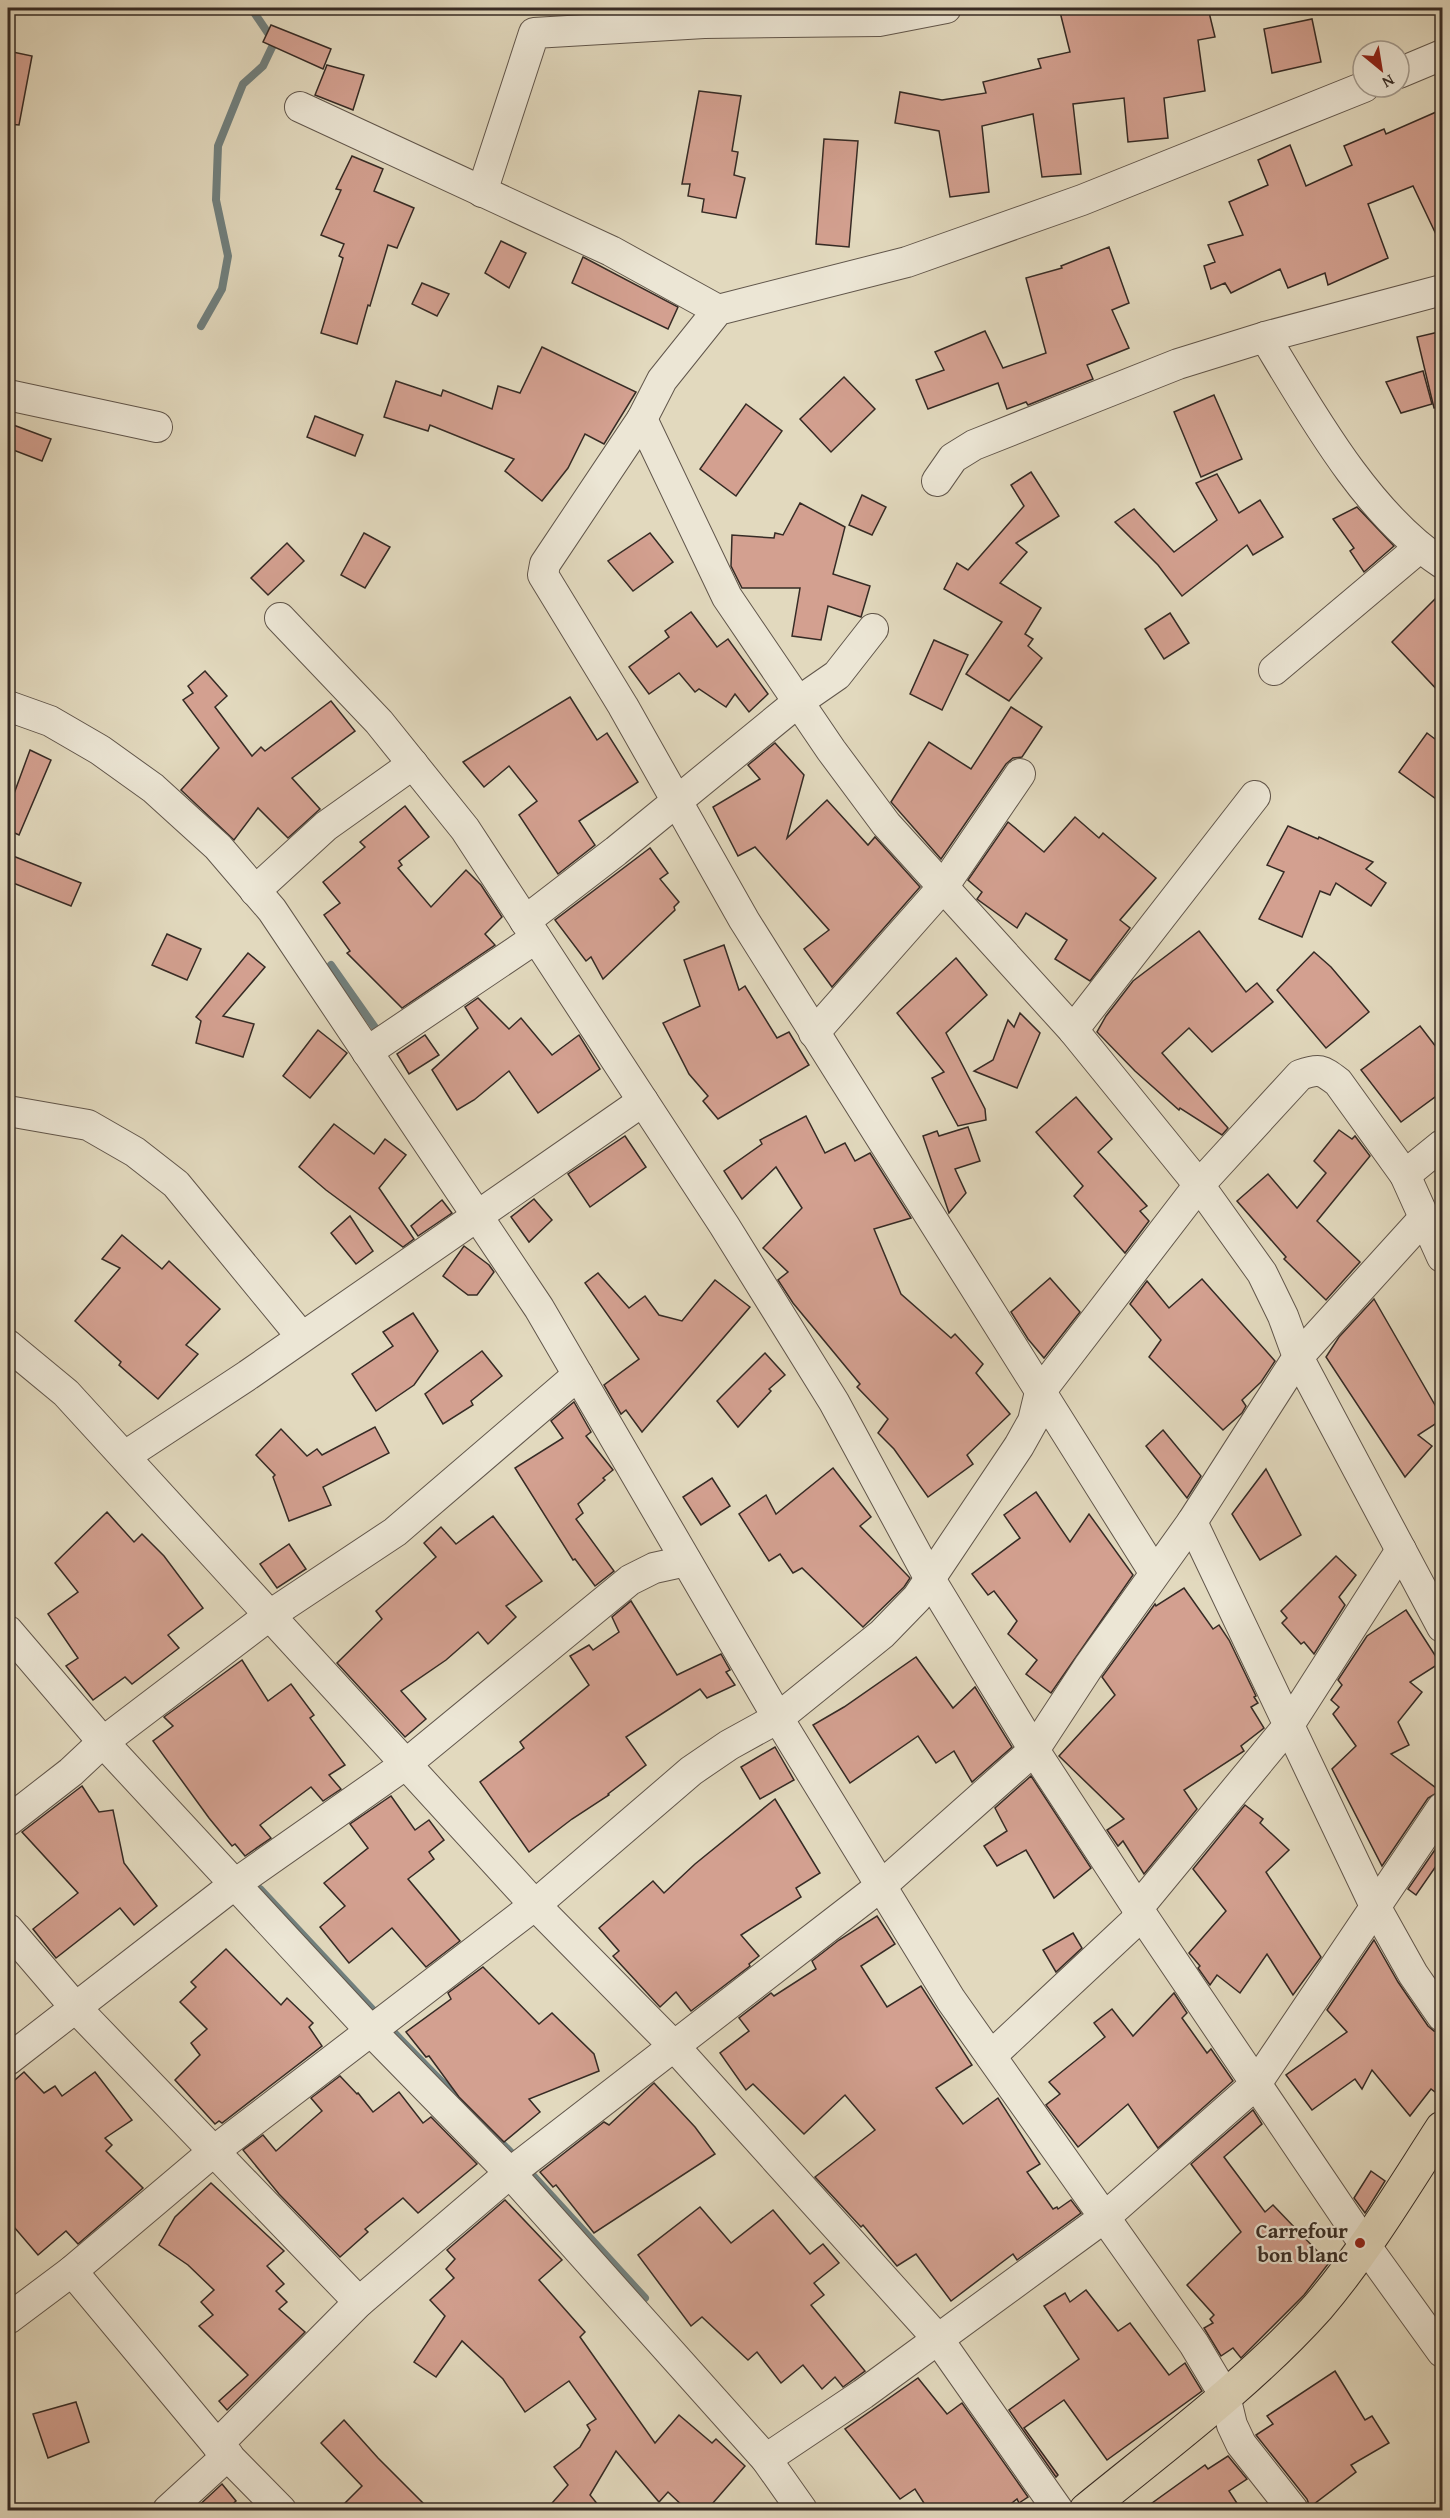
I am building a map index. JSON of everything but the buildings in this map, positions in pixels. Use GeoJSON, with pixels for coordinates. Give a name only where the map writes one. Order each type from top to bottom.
{"type":"FeatureCollection","features":[{"type":"Feature","properties":{"kind":"main road"},"geometry":{"type":"LineString","coordinates":[[1086,2511],[1225,2396],[1318,2306],[1365,2245],[1443,2128]]}},
{"type":"Feature","properties":{"kind":"street"},"geometry":{"type":"LineString","coordinates":[[482,192],[537,20],[704,23],[879,21],[945,8]]}},
{"type":"Feature","properties":{"kind":"street"},"geometry":{"type":"LineString","coordinates":[[1411,68],[1443,56]]}},
{"type":"Feature","properties":{"kind":"street"},"geometry":{"type":"LineString","coordinates":[[1154,1572],[744,920],[623,706],[543,575],[545,564],[642,419],[662,380],[718,310],[907,262],[1082,200],[1351,92]]}},
{"type":"Feature","properties":{"kind":"street"},"geometry":{"type":"LineString","coordinates":[[300,107],[610,251],[718,310]]}},
{"type":"Feature","properties":{"kind":"street"},"geometry":{"type":"LineString","coordinates":[[938,481],[953,458],[974,445],[1178,364],[1265,337],[1443,290]]}},
{"type":"Feature","properties":{"kind":"street"},"geometry":{"type":"LineString","coordinates":[[1265,337],[1313,416],[1359,481],[1431,555],[1274,670]]}},
{"type":"Feature","properties":{"kind":"street"},"geometry":{"type":"LineString","coordinates":[[8,395],[157,427]]}},
{"type":"Feature","properties":{"kind":"street"},"geometry":{"type":"LineString","coordinates":[[642,419],[727,597],[798,702],[886,824],[1073,1030],[1199,1185],[1262,1273],[1283,1316],[1298,1357],[1443,1627]]}},
{"type":"Feature","properties":{"kind":"street"},"geometry":{"type":"LineString","coordinates":[[280,618],[379,722],[465,829],[724,1226],[834,1402],[930,1579],[1034,1750],[1139,1912],[1365,2245],[1443,2352]]}},
{"type":"Feature","properties":{"kind":"street"},"geometry":{"type":"LineString","coordinates":[[367,1052],[531,930],[616,851],[676,801],[798,702],[837,675],[873,629]]}},
{"type":"Feature","properties":{"kind":"street"},"geometry":{"type":"LineString","coordinates":[[8,706],[50,721],[90,744],[153,788],[218,847],[272,910],[539,1308],[778,1718],[951,2000],[1194,2344],[1225,2396],[1232,2425],[1241,2444],[1293,2511]]}},
{"type":"Feature","properties":{"kind":"street"},"geometry":{"type":"LineString","coordinates":[[255,891],[326,826],[413,764]]}},
{"type":"Feature","properties":{"kind":"street"},"geometry":{"type":"LineString","coordinates":[[814,1033],[943,887],[1020,774]]}},
{"type":"Feature","properties":{"kind":"street"},"geometry":{"type":"LineString","coordinates":[[1073,1030],[1255,796]]}},
{"type":"Feature","properties":{"kind":"street"},"geometry":{"type":"LineString","coordinates":[[8,2319],[72,2271],[214,2151],[535,1905],[691,1772],[729,1745],[778,1718],[882,1634],[917,1598],[1019,1446],[1033,1421],[1040,1392],[1199,1185],[1300,1075],[1315,1070],[1325,1072],[1338,1082],[1405,1175],[1443,1257]]}},
{"type":"Feature","properties":{"kind":"street"},"geometry":{"type":"LineString","coordinates":[[125,1456],[248,1375],[642,1101]]}},
{"type":"Feature","properties":{"kind":"street"},"geometry":{"type":"LineString","coordinates":[[8,1111],[88,1125],[135,1152],[176,1184],[301,1336]]}},
{"type":"Feature","properties":{"kind":"street"},"geometry":{"type":"LineString","coordinates":[[1405,1175],[1443,1145]]}},
{"type":"Feature","properties":{"kind":"street"},"geometry":{"type":"LineString","coordinates":[[168,2511],[359,2302],[510,2172],[881,1886],[1034,1750],[1154,1572],[1192,1522],[1298,1357],[1424,1218]]}},
{"type":"Feature","properties":{"kind":"street"},"geometry":{"type":"LineString","coordinates":[[8,1345],[66,1393],[125,1456],[535,1905],[673,2045],[938,2339],[1058,2511]]}},
{"type":"Feature","properties":{"kind":"street"},"geometry":{"type":"LineString","coordinates":[[8,1821],[71,1772],[103,1742],[270,1615],[394,1532],[578,1376]]}},
{"type":"Feature","properties":{"kind":"street"},"geometry":{"type":"LineString","coordinates":[[1192,1522],[1375,1906],[1413,1974],[1443,2016]]}},
{"type":"Feature","properties":{"kind":"street"},"geometry":{"type":"LineString","coordinates":[[991,2056],[1139,1912],[1288,1725],[1401,1550]]}},
{"type":"Feature","properties":{"kind":"street"},"geometry":{"type":"LineString","coordinates":[[8,2060],[235,1884],[406,1764],[630,1580],[654,1568],[686,1561]]}},
{"type":"Feature","properties":{"kind":"street"},"geometry":{"type":"LineString","coordinates":[[8,1631],[103,1742],[371,2031],[510,2172],[765,2459],[802,2511]]}},
{"type":"Feature","properties":{"kind":"street"},"geometry":{"type":"LineString","coordinates":[[765,2459],[863,2394],[1105,2217],[1256,2084],[1443,1808]]}},
{"type":"Feature","properties":{"kind":"street"},"geometry":{"type":"LineString","coordinates":[[8,1929],[75,2007],[359,2302]]}},
{"type":"Feature","properties":{"kind":"street"},"geometry":{"type":"LineString","coordinates":[[72,2271],[223,2450],[281,2511]]}},
{"type":"Feature","properties":{"kind":"waterway"},"geometry":{"type":"LineString","coordinates":[[201,326],[222,289],[228,256],[216,200],[218,146],[243,84],[263,66],[273,45],[272,39],[251,8]]}},
{"type":"Feature","properties":{"kind":"waterway"},"geometry":{"type":"LineString","coordinates":[[331,965],[381,1036]]}},
{"type":"Feature","properties":{"kind":"waterway"},"geometry":{"type":"LineString","coordinates":[[260,1889],[400,2039],[525,2167],[645,2298]]}},
{"type":"Feature","properties":{"kind":"place","name":"Carrefour bon blanc"},"geometry":{"type":"Point","coordinates":[1360,2243]}}]}
